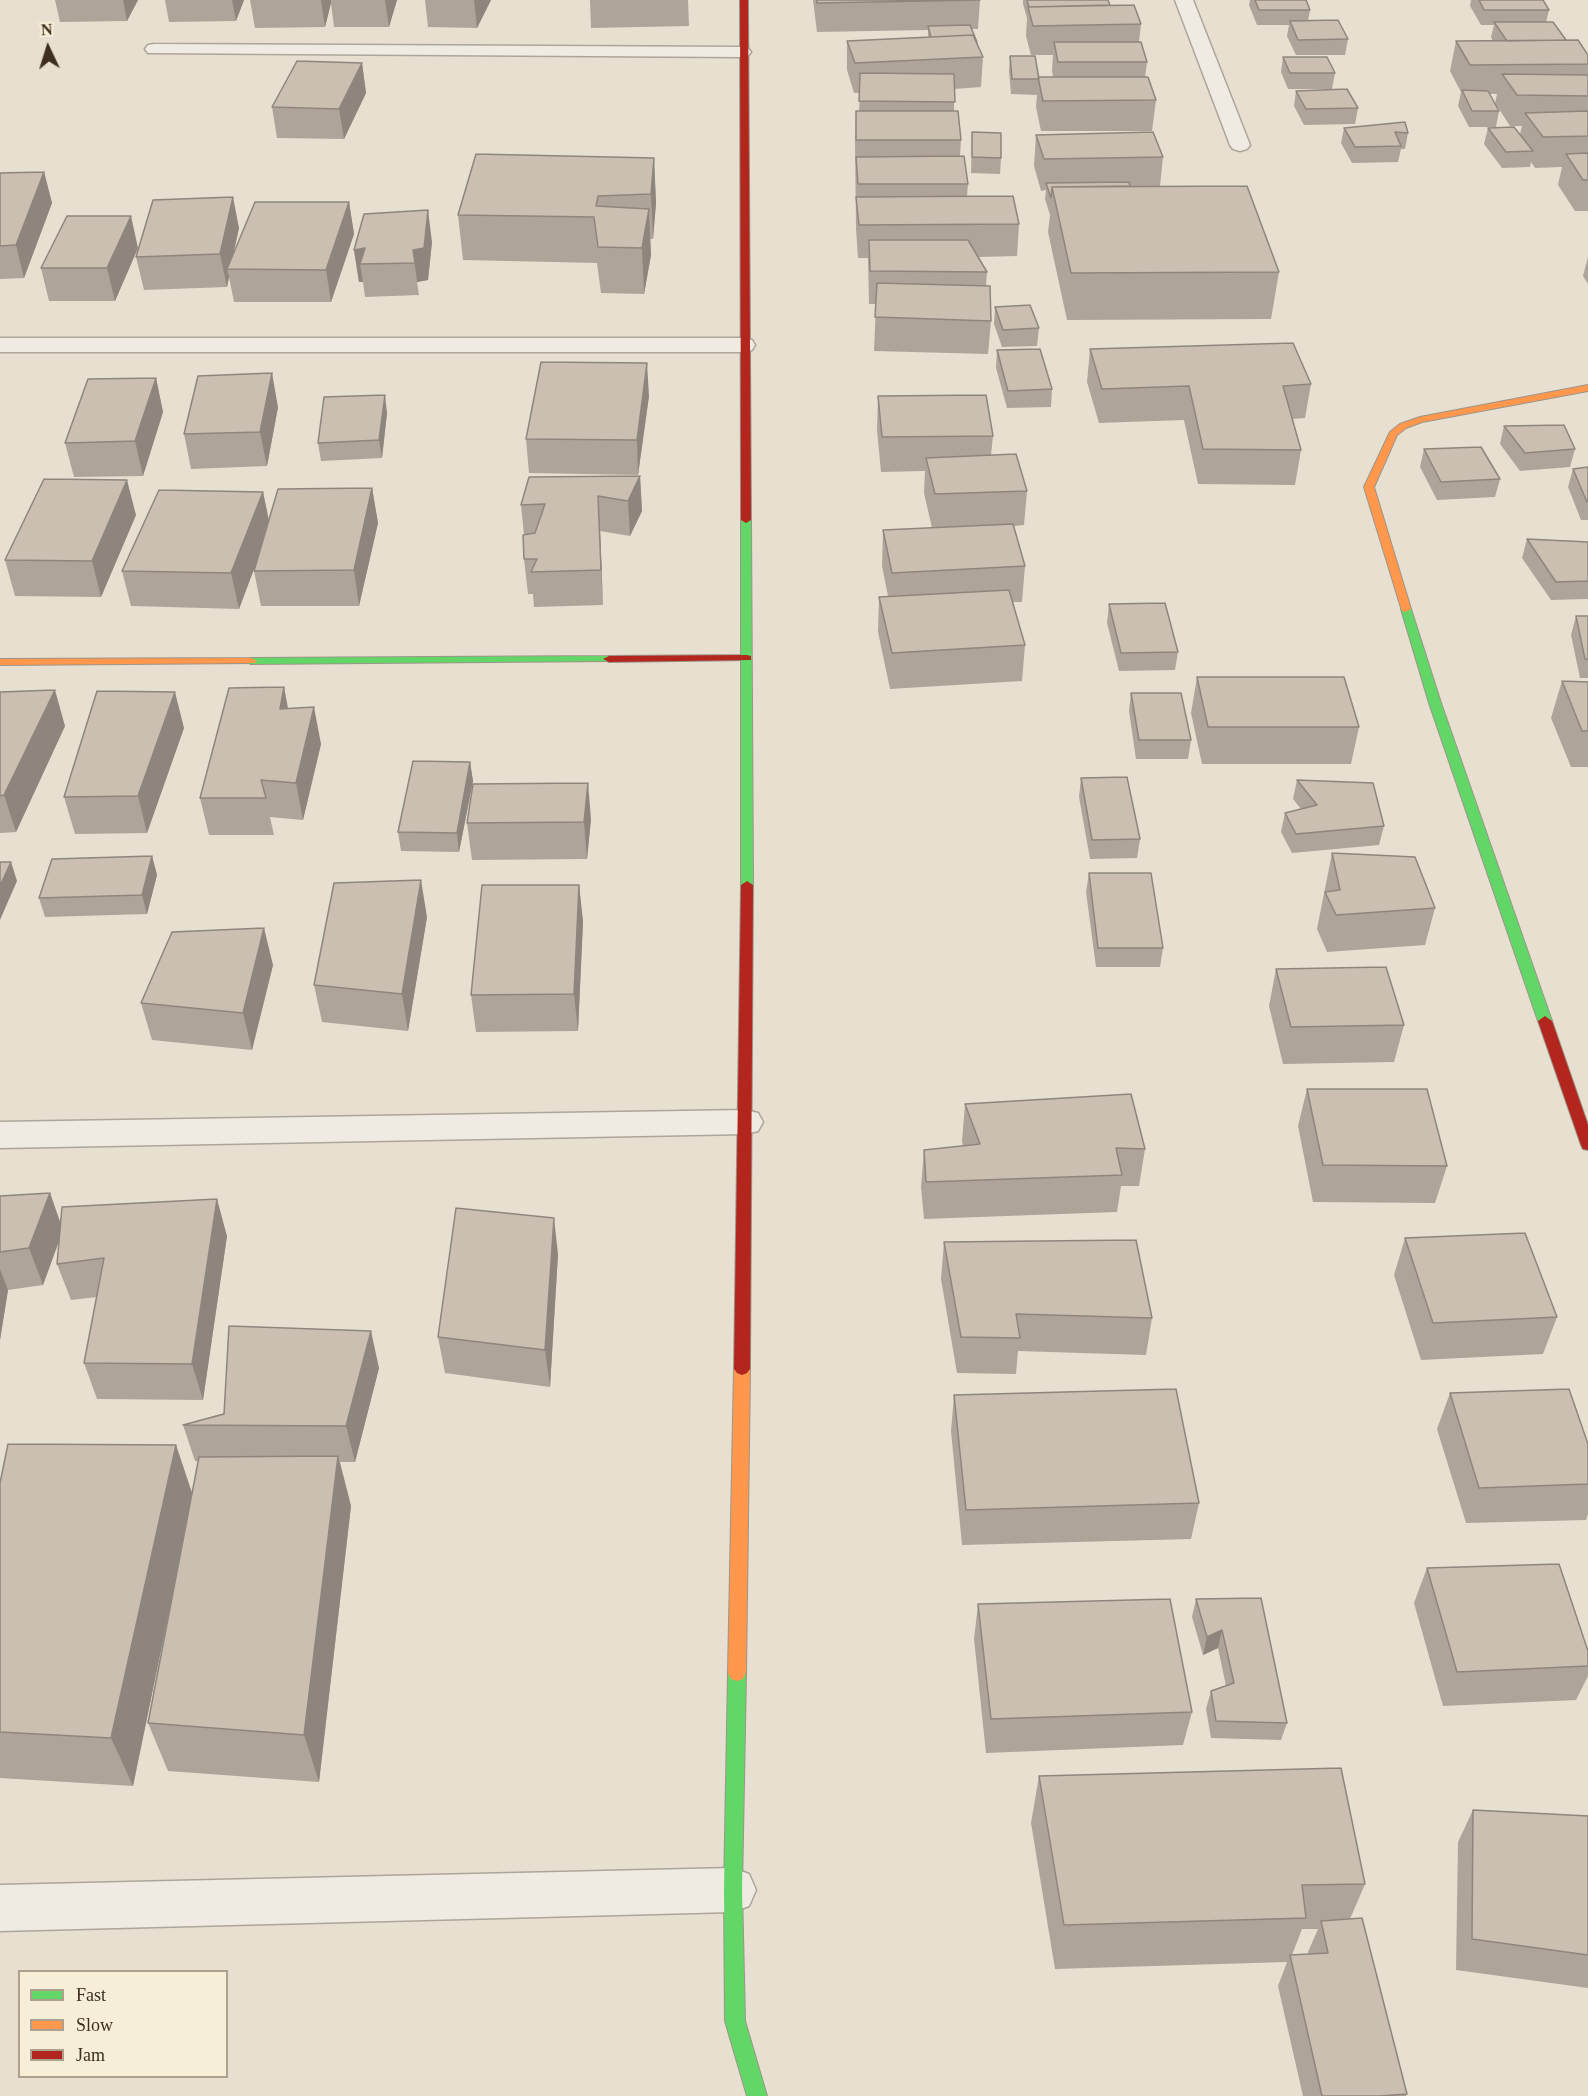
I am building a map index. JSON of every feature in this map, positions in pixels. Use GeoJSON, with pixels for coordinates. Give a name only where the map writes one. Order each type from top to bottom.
{"type":"FeatureCollection","features":[{"type":"Feature","properties":{"kind":"street"},"geometry":{"type":"LineString","coordinates":[[744,0],[742,52],[747,658],[746,1122],[733,1890],[735,2021],[757,2096]]}},
{"type":"Feature","properties":{"kind":"street"},"geometry":{"type":"LineString","coordinates":[[1184,0],[1240,145]]}},
{"type":"Feature","properties":{"kind":"street"},"geometry":{"type":"LineString","coordinates":[[154,49],[742,52]]}},
{"type":"Feature","properties":{"kind":"street"},"geometry":{"type":"LineString","coordinates":[[0,345],[744,345]]}},
{"type":"Feature","properties":{"kind":"street"},"geometry":{"type":"LineString","coordinates":[[1588,388],[1420,420],[1403,426],[1393,434],[1369,487],[1435,702],[1588,1145]]}},
{"type":"Feature","properties":{"kind":"street"},"geometry":{"type":"LineString","coordinates":[[0,662],[747,658]]}},
{"type":"Feature","properties":{"kind":"street"},"geometry":{"type":"LineString","coordinates":[[0,1135],[746,1122]]}},
{"type":"Feature","properties":{"kind":"street"},"geometry":{"type":"LineString","coordinates":[[0,1908],[733,1890]]}},
{"type":"Feature","properties":{"kind":"building"},"geometry":{"type":"Polygon","coordinates":[[[817,0],[980,0],[817,3],[817,0]]]}},
{"type":"Feature","properties":{"kind":"building"},"geometry":{"type":"Polygon","coordinates":[[[1027,0],[1108,0],[1110,5],[1029,7],[1027,0]]]}},
{"type":"Feature","properties":{"kind":"building"},"geometry":{"type":"Polygon","coordinates":[[[1255,0],[1306,0],[1310,10],[1259,10],[1255,0]]]}},
{"type":"Feature","properties":{"kind":"building"},"geometry":{"type":"Polygon","coordinates":[[[1479,0],[1543,0],[1549,10],[1484,10],[1479,0]]]}},
{"type":"Feature","properties":{"kind":"building"},"geometry":{"type":"Polygon","coordinates":[[[1134,5],[1141,24],[1033,26],[1028,7],[1134,5]]]}},
{"type":"Feature","properties":{"kind":"building"},"geometry":{"type":"Polygon","coordinates":[[[1338,20],[1348,39],[1298,40],[1290,21],[1338,20]]]}},
{"type":"Feature","properties":{"kind":"building"},"geometry":{"type":"Polygon","coordinates":[[[1494,22],[1553,22],[1566,40],[1507,41],[1494,22]]]}},
{"type":"Feature","properties":{"kind":"building"},"geometry":{"type":"Polygon","coordinates":[[[970,25],[977,42],[973,35],[931,37],[928,26],[970,25]]]}},
{"type":"Feature","properties":{"kind":"building"},"geometry":{"type":"Polygon","coordinates":[[[973,35],[983,57],[855,63],[847,41],[973,35]]]}},
{"type":"Feature","properties":{"kind":"building"},"geometry":{"type":"Polygon","coordinates":[[[1578,40],[1588,55],[1588,64],[1470,65],[1456,41],[1578,40]]]}},
{"type":"Feature","properties":{"kind":"building"},"geometry":{"type":"Polygon","coordinates":[[[1054,42],[1141,42],[1147,62],[1058,62],[1054,42]]]}},
{"type":"Feature","properties":{"kind":"building"},"geometry":{"type":"Polygon","coordinates":[[[1010,56],[1035,56],[1039,79],[1012,79],[1010,56]]]}},
{"type":"Feature","properties":{"kind":"building"},"geometry":{"type":"Polygon","coordinates":[[[1283,57],[1327,57],[1335,73],[1290,73],[1283,57]]]}},
{"type":"Feature","properties":{"kind":"building"},"geometry":{"type":"Polygon","coordinates":[[[297,61],[362,63],[339,109],[272,107],[297,61]]]}},
{"type":"Feature","properties":{"kind":"building"},"geometry":{"type":"Polygon","coordinates":[[[860,73],[954,74],[955,102],[859,101],[860,73]]]}},
{"type":"Feature","properties":{"kind":"building"},"geometry":{"type":"Polygon","coordinates":[[[1502,74],[1587,75],[1588,96],[1517,95],[1502,74]]]}},
{"type":"Feature","properties":{"kind":"building"},"geometry":{"type":"Polygon","coordinates":[[[1038,77],[1148,77],[1156,100],[1043,101],[1038,77]]]}},
{"type":"Feature","properties":{"kind":"building"},"geometry":{"type":"Polygon","coordinates":[[[1347,89],[1358,108],[1306,109],[1296,91],[1347,89]]]}},
{"type":"Feature","properties":{"kind":"building"},"geometry":{"type":"Polygon","coordinates":[[[1462,90],[1488,91],[1499,111],[1472,111],[1462,90]]]}},
{"type":"Feature","properties":{"kind":"building"},"geometry":{"type":"Polygon","coordinates":[[[856,111],[958,111],[961,140],[856,140],[856,111]]]}},
{"type":"Feature","properties":{"kind":"building"},"geometry":{"type":"Polygon","coordinates":[[[1588,111],[1588,136],[1543,137],[1525,113],[1588,111]]]}},
{"type":"Feature","properties":{"kind":"building"},"geometry":{"type":"Polygon","coordinates":[[[1405,122],[1408,133],[1395,132],[1401,146],[1355,147],[1344,128],[1405,122]]]}},
{"type":"Feature","properties":{"kind":"building"},"geometry":{"type":"Polygon","coordinates":[[[1514,127],[1533,151],[1506,152],[1488,128],[1514,127]]]}},
{"type":"Feature","properties":{"kind":"building"},"geometry":{"type":"Polygon","coordinates":[[[972,132],[1001,133],[1001,158],[972,157],[972,132]]]}},
{"type":"Feature","properties":{"kind":"building"},"geometry":{"type":"Polygon","coordinates":[[[1153,132],[1163,157],[1044,159],[1036,135],[1153,132]]]}},
{"type":"Feature","properties":{"kind":"building"},"geometry":{"type":"Polygon","coordinates":[[[1588,153],[1588,180],[1583,180],[1566,154],[1588,153]]]}},
{"type":"Feature","properties":{"kind":"building"},"geometry":{"type":"Polygon","coordinates":[[[476,154],[654,158],[651,194],[598,196],[596,206],[649,209],[642,248],[598,247],[594,217],[458,215],[476,154]]]}},
{"type":"Feature","properties":{"kind":"building"},"geometry":{"type":"Polygon","coordinates":[[[964,156],[968,184],[858,184],[856,157],[964,156]]]}},
{"type":"Feature","properties":{"kind":"building"},"geometry":{"type":"Polygon","coordinates":[[[44,172],[16,245],[0,246],[0,173],[44,172]]]}},
{"type":"Feature","properties":{"kind":"building"},"geometry":{"type":"Polygon","coordinates":[[[1129,182],[1130,186],[1052,187],[1051,198],[1046,183],[1129,182]]]}},
{"type":"Feature","properties":{"kind":"building"},"geometry":{"type":"Polygon","coordinates":[[[1247,186],[1279,272],[1071,273],[1052,187],[1247,186]]]}},
{"type":"Feature","properties":{"kind":"building"},"geometry":{"type":"Polygon","coordinates":[[[1013,196],[1019,224],[859,225],[856,197],[1013,196]]]}},
{"type":"Feature","properties":{"kind":"building"},"geometry":{"type":"Polygon","coordinates":[[[233,197],[220,254],[136,257],[153,200],[233,197]]]}},
{"type":"Feature","properties":{"kind":"building"},"geometry":{"type":"Polygon","coordinates":[[[255,202],[349,202],[326,270],[227,269],[255,202]]]}},
{"type":"Feature","properties":{"kind":"building"},"geometry":{"type":"Polygon","coordinates":[[[428,210],[424,248],[413,250],[415,263],[360,264],[365,248],[354,250],[364,214],[428,210]]]}},
{"type":"Feature","properties":{"kind":"building"},"geometry":{"type":"Polygon","coordinates":[[[67,216],[131,216],[107,268],[41,268],[67,216]]]}},
{"type":"Feature","properties":{"kind":"building"},"geometry":{"type":"Polygon","coordinates":[[[869,240],[968,240],[987,272],[870,271],[869,240]]]}},
{"type":"Feature","properties":{"kind":"building"},"geometry":{"type":"Polygon","coordinates":[[[877,283],[990,286],[991,321],[875,317],[877,283]]]}},
{"type":"Feature","properties":{"kind":"building"},"geometry":{"type":"Polygon","coordinates":[[[1030,305],[1039,328],[1003,330],[995,307],[1030,305]]]}},
{"type":"Feature","properties":{"kind":"building"},"geometry":{"type":"Polygon","coordinates":[[[1293,343],[1311,384],[1283,386],[1301,450],[1203,449],[1189,386],[1102,389],[1090,349],[1293,343]]]}},
{"type":"Feature","properties":{"kind":"building"},"geometry":{"type":"Polygon","coordinates":[[[1040,349],[1052,389],[1008,391],[997,350],[1040,349]]]}},
{"type":"Feature","properties":{"kind":"building"},"geometry":{"type":"Polygon","coordinates":[[[541,362],[647,363],[637,440],[526,439],[541,362]]]}},
{"type":"Feature","properties":{"kind":"building"},"geometry":{"type":"Polygon","coordinates":[[[272,373],[260,432],[184,434],[198,376],[272,373]]]}},
{"type":"Feature","properties":{"kind":"building"},"geometry":{"type":"Polygon","coordinates":[[[156,378],[135,441],[65,443],[88,379],[156,378]]]}},
{"type":"Feature","properties":{"kind":"building"},"geometry":{"type":"Polygon","coordinates":[[[385,395],[379,440],[318,443],[324,397],[385,395]]]}},
{"type":"Feature","properties":{"kind":"building"},"geometry":{"type":"Polygon","coordinates":[[[986,395],[993,436],[882,437],[878,396],[986,395]]]}},
{"type":"Feature","properties":{"kind":"building"},"geometry":{"type":"Polygon","coordinates":[[[1564,425],[1575,449],[1525,453],[1504,426],[1564,425]]]}},
{"type":"Feature","properties":{"kind":"building"},"geometry":{"type":"Polygon","coordinates":[[[1481,447],[1500,479],[1441,482],[1424,449],[1481,447]]]}},
{"type":"Feature","properties":{"kind":"building"},"geometry":{"type":"Polygon","coordinates":[[[1016,454],[1027,491],[935,494],[926,458],[1016,454]]]}},
{"type":"Feature","properties":{"kind":"building"},"geometry":{"type":"Polygon","coordinates":[[[1588,467],[1588,502],[1587,502],[1573,469],[1588,467]]]}},
{"type":"Feature","properties":{"kind":"building"},"geometry":{"type":"Polygon","coordinates":[[[640,476],[628,501],[598,496],[601,570],[531,572],[537,559],[524,559],[523,535],[535,533],[545,504],[521,505],[529,477],[640,476]]]}},
{"type":"Feature","properties":{"kind":"building"},"geometry":{"type":"Polygon","coordinates":[[[44,479],[127,480],[92,561],[5,560],[44,479]]]}},
{"type":"Feature","properties":{"kind":"building"},"geometry":{"type":"Polygon","coordinates":[[[372,488],[354,570],[254,571],[278,489],[372,488]]]}},
{"type":"Feature","properties":{"kind":"building"},"geometry":{"type":"Polygon","coordinates":[[[159,490],[263,492],[231,573],[122,571],[159,490]]]}},
{"type":"Feature","properties":{"kind":"building"},"geometry":{"type":"Polygon","coordinates":[[[1013,524],[1025,566],[892,573],[883,530],[1013,524]]]}},
{"type":"Feature","properties":{"kind":"building"},"geometry":{"type":"Polygon","coordinates":[[[1527,539],[1588,542],[1588,581],[1556,582],[1527,539]]]}},
{"type":"Feature","properties":{"kind":"building"},"geometry":{"type":"Polygon","coordinates":[[[1009,590],[1025,645],[892,653],[879,597],[1009,590]]]}},
{"type":"Feature","properties":{"kind":"building"},"geometry":{"type":"Polygon","coordinates":[[[1165,603],[1178,652],[1121,653],[1109,604],[1165,603]]]}},
{"type":"Feature","properties":{"kind":"building"},"geometry":{"type":"Polygon","coordinates":[[[1576,616],[1588,616],[1588,659],[1585,659],[1576,616]]]}},
{"type":"Feature","properties":{"kind":"building"},"geometry":{"type":"Polygon","coordinates":[[[1197,677],[1344,677],[1359,727],[1208,727],[1197,677]]]}},
{"type":"Feature","properties":{"kind":"building"},"geometry":{"type":"Polygon","coordinates":[[[1562,681],[1588,682],[1588,731],[1582,731],[1562,681]]]}},
{"type":"Feature","properties":{"kind":"building"},"geometry":{"type":"Polygon","coordinates":[[[284,687],[280,709],[314,707],[296,783],[261,780],[266,798],[200,798],[229,688],[284,687]]]}},
{"type":"Feature","properties":{"kind":"building"},"geometry":{"type":"Polygon","coordinates":[[[55,690],[4,795],[0,796],[0,692],[55,690]]]}},
{"type":"Feature","properties":{"kind":"building"},"geometry":{"type":"Polygon","coordinates":[[[97,691],[175,692],[138,796],[64,797],[97,691]]]}},
{"type":"Feature","properties":{"kind":"building"},"geometry":{"type":"Polygon","coordinates":[[[1131,693],[1181,693],[1191,740],[1139,740],[1131,693]]]}},
{"type":"Feature","properties":{"kind":"building"},"geometry":{"type":"Polygon","coordinates":[[[413,761],[470,762],[457,833],[398,832],[413,761]]]}},
{"type":"Feature","properties":{"kind":"building"},"geometry":{"type":"Polygon","coordinates":[[[1127,777],[1140,839],[1092,840],[1081,778],[1127,777]]]}},
{"type":"Feature","properties":{"kind":"building"},"geometry":{"type":"Polygon","coordinates":[[[1297,780],[1373,783],[1384,826],[1296,834],[1285,813],[1317,805],[1297,780]]]}},
{"type":"Feature","properties":{"kind":"building"},"geometry":{"type":"Polygon","coordinates":[[[588,783],[584,822],[467,823],[473,784],[588,783]]]}},
{"type":"Feature","properties":{"kind":"building"},"geometry":{"type":"Polygon","coordinates":[[[1332,853],[1415,857],[1435,908],[1336,915],[1325,892],[1340,890],[1332,853]]]}},
{"type":"Feature","properties":{"kind":"building"},"geometry":{"type":"Polygon","coordinates":[[[152,856],[142,895],[39,898],[52,859],[152,856]]]}},
{"type":"Feature","properties":{"kind":"building"},"geometry":{"type":"Polygon","coordinates":[[[0,862],[11,862],[0,886],[0,862]]]}},
{"type":"Feature","properties":{"kind":"building"},"geometry":{"type":"Polygon","coordinates":[[[1089,873],[1151,873],[1163,948],[1098,948],[1089,873]]]}},
{"type":"Feature","properties":{"kind":"building"},"geometry":{"type":"Polygon","coordinates":[[[421,880],[402,994],[314,985],[334,883],[421,880]]]}},
{"type":"Feature","properties":{"kind":"building"},"geometry":{"type":"Polygon","coordinates":[[[482,885],[579,885],[574,994],[471,995],[482,885]]]}},
{"type":"Feature","properties":{"kind":"building"},"geometry":{"type":"Polygon","coordinates":[[[264,928],[243,1013],[141,1003],[172,932],[264,928]]]}},
{"type":"Feature","properties":{"kind":"building"},"geometry":{"type":"Polygon","coordinates":[[[1386,967],[1404,1025],[1291,1027],[1276,969],[1386,967]]]}},
{"type":"Feature","properties":{"kind":"building"},"geometry":{"type":"Polygon","coordinates":[[[1307,1089],[1427,1089],[1447,1166],[1323,1165],[1307,1089]]]}},
{"type":"Feature","properties":{"kind":"building"},"geometry":{"type":"Polygon","coordinates":[[[1131,1094],[1145,1149],[1116,1148],[1122,1175],[926,1182],[924,1150],[980,1144],[965,1104],[1131,1094]]]}},
{"type":"Feature","properties":{"kind":"building"},"geometry":{"type":"Polygon","coordinates":[[[50,1193],[29,1248],[0,1252],[0,1196],[50,1193]]]}},
{"type":"Feature","properties":{"kind":"building"},"geometry":{"type":"Polygon","coordinates":[[[217,1199],[192,1364],[84,1363],[104,1258],[57,1264],[62,1207],[217,1199]]]}},
{"type":"Feature","properties":{"kind":"building"},"geometry":{"type":"Polygon","coordinates":[[[456,1208],[554,1218],[545,1350],[438,1337],[456,1208]]]}},
{"type":"Feature","properties":{"kind":"building"},"geometry":{"type":"Polygon","coordinates":[[[1525,1233],[1557,1317],[1433,1323],[1405,1238],[1525,1233]]]}},
{"type":"Feature","properties":{"kind":"building"},"geometry":{"type":"Polygon","coordinates":[[[1136,1240],[1152,1318],[1016,1314],[1020,1338],[961,1337],[944,1242],[1136,1240]]]}},
{"type":"Feature","properties":{"kind":"building"},"geometry":{"type":"Polygon","coordinates":[[[229,1326],[371,1331],[346,1426],[183,1425],[224,1414],[229,1326]]]}},
{"type":"Feature","properties":{"kind":"building"},"geometry":{"type":"Polygon","coordinates":[[[1176,1389],[1199,1503],[966,1510],[954,1395],[1176,1389]]]}},
{"type":"Feature","properties":{"kind":"building"},"geometry":{"type":"Polygon","coordinates":[[[1569,1389],[1588,1444],[1588,1484],[1479,1488],[1450,1393],[1569,1389]]]}},
{"type":"Feature","properties":{"kind":"building"},"geometry":{"type":"Polygon","coordinates":[[[8,1444],[176,1445],[111,1738],[0,1732],[0,1483],[8,1444]]]}},
{"type":"Feature","properties":{"kind":"building"},"geometry":{"type":"Polygon","coordinates":[[[338,1456],[304,1735],[148,1723],[199,1457],[338,1456]]]}},
{"type":"Feature","properties":{"kind":"building"},"geometry":{"type":"Polygon","coordinates":[[[1559,1564],[1588,1651],[1588,1666],[1457,1672],[1427,1568],[1559,1564]]]}},
{"type":"Feature","properties":{"kind":"building"},"geometry":{"type":"Polygon","coordinates":[[[1261,1598],[1287,1723],[1216,1721],[1211,1691],[1234,1683],[1222,1630],[1207,1637],[1196,1599],[1261,1598]]]}},
{"type":"Feature","properties":{"kind":"building"},"geometry":{"type":"Polygon","coordinates":[[[1170,1599],[1192,1712],[991,1719],[978,1604],[1170,1599]]]}},
{"type":"Feature","properties":{"kind":"building"},"geometry":{"type":"Polygon","coordinates":[[[1341,1768],[1365,1884],[1302,1885],[1306,1918],[1064,1925],[1039,1776],[1341,1768]]]}},
{"type":"Feature","properties":{"kind":"building"},"geometry":{"type":"Polygon","coordinates":[[[1473,1810],[1588,1816],[1588,1955],[1472,1939],[1473,1810]]]}},
{"type":"Feature","properties":{"kind":"building"},"geometry":{"type":"Polygon","coordinates":[[[1362,1918],[1407,2094],[1322,2096],[1290,1955],[1328,1953],[1321,1921],[1362,1918]]]}},
{"type":"Feature","properties":{"kind":"traffic: fast"},"geometry":{"type":"LineString","coordinates":[[746,520],[747,885]]}},
{"type":"Feature","properties":{"kind":"traffic: fast"},"geometry":{"type":"LineString","coordinates":[[1406,609],[1435,703],[1545,1021]]}},
{"type":"Feature","properties":{"kind":"traffic: fast"},"geometry":{"type":"LineString","coordinates":[[251,661],[609,659]]}},
{"type":"Feature","properties":{"kind":"traffic: fast"},"geometry":{"type":"LineString","coordinates":[[737,1673],[733,1890],[735,2021],[757,2096]]}},
{"type":"Feature","properties":{"kind":"traffic: slow"},"geometry":{"type":"LineString","coordinates":[[1406,609],[1369,487],[1393,434],[1403,426],[1420,420],[1588,388]]}},
{"type":"Feature","properties":{"kind":"traffic: slow"},"geometry":{"type":"LineString","coordinates":[[0,662],[251,661]]}},
{"type":"Feature","properties":{"kind":"traffic: slow"},"geometry":{"type":"LineString","coordinates":[[737,1673],[742,1369]]}},
{"type":"Feature","properties":{"kind":"traffic: jam"},"geometry":{"type":"LineString","coordinates":[[744,0],[746,520]]}},
{"type":"Feature","properties":{"kind":"traffic: jam"},"geometry":{"type":"LineString","coordinates":[[609,659],[747,658]]}},
{"type":"Feature","properties":{"kind":"traffic: jam"},"geometry":{"type":"LineString","coordinates":[[742,1369],[747,885]]}},
{"type":"Feature","properties":{"kind":"traffic: jam"},"geometry":{"type":"LineString","coordinates":[[1545,1021],[1588,1145]]}}]}
